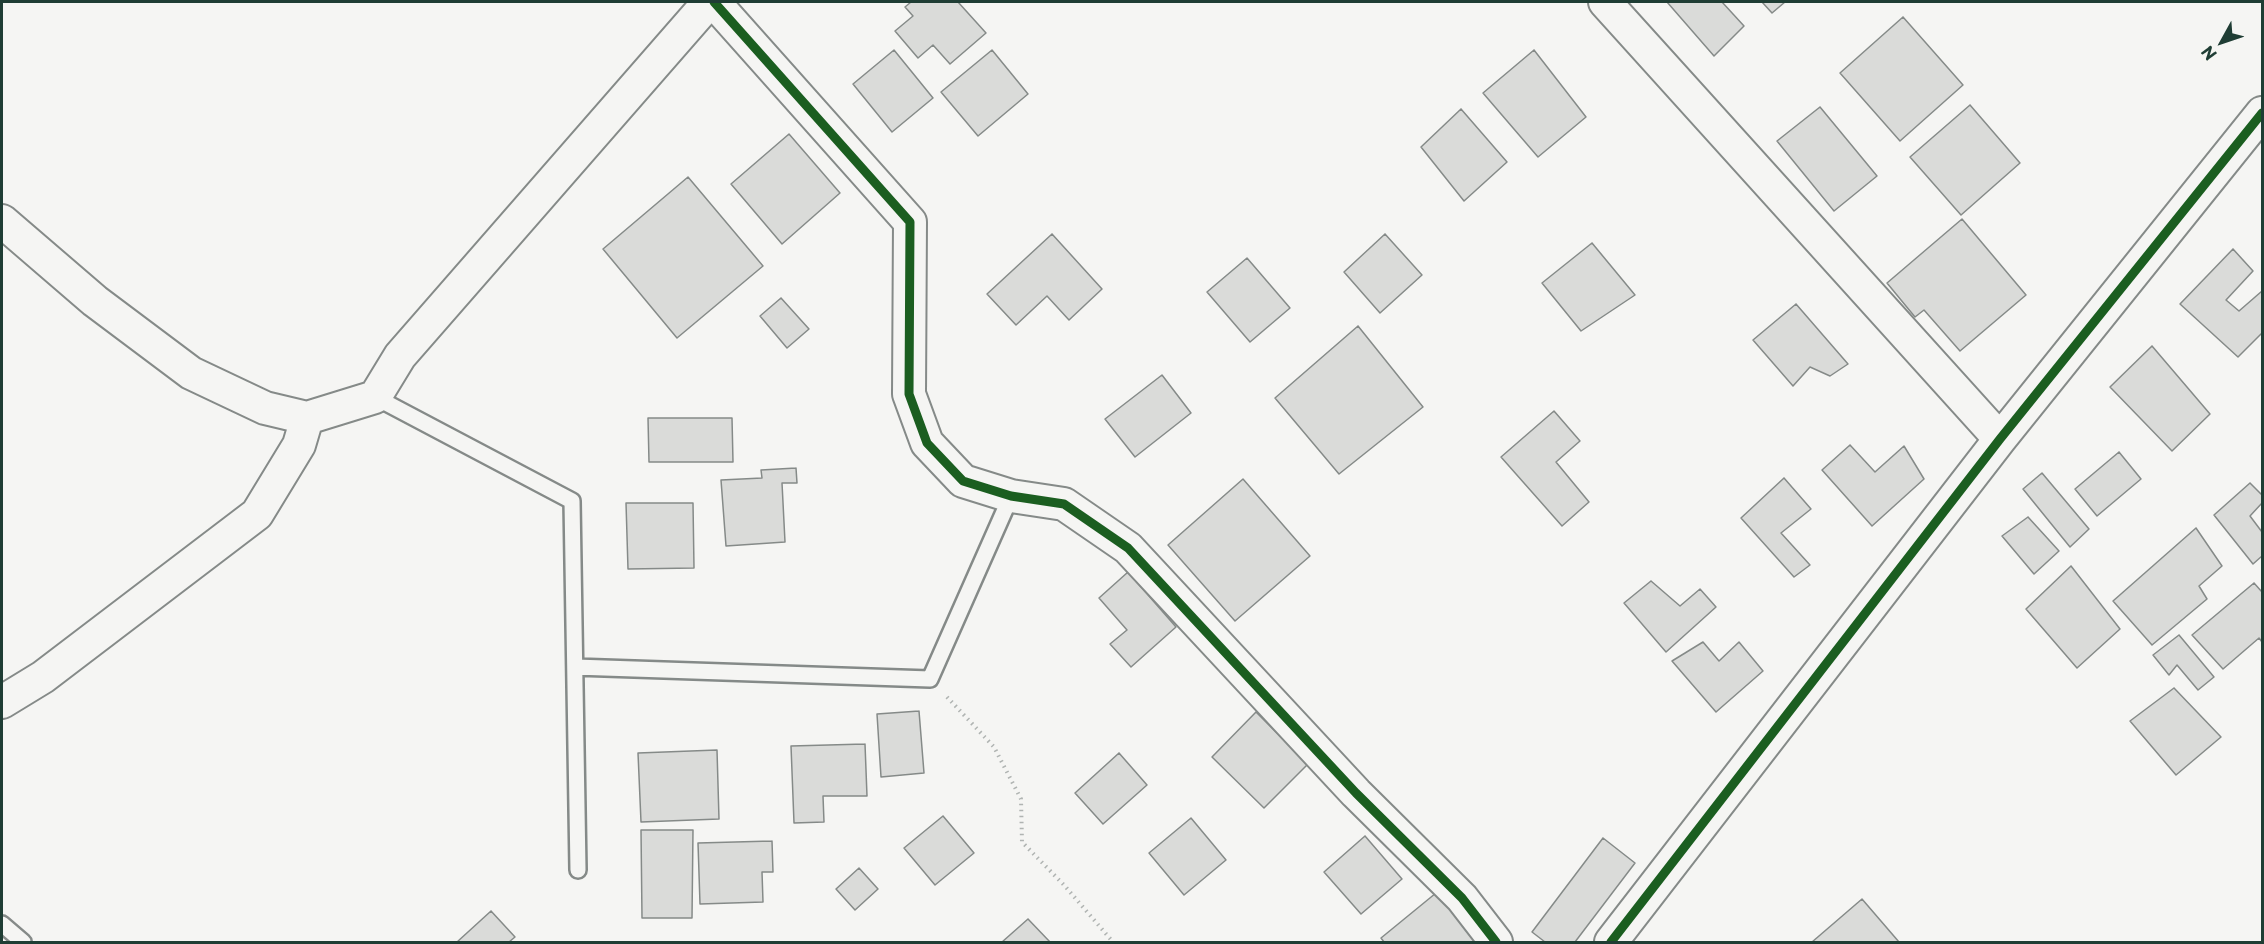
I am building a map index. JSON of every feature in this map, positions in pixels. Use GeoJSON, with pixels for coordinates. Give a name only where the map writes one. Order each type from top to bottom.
{"type":"FeatureCollection","features":[{"type":"Feature","properties":{"kind":"street"},"geometry":{"type":"LineString","coordinates":[[2,221],[95,301],[191,373],[265,408],[307,418],[375,397],[400,356],[709,2]]}},
{"type":"Feature","properties":{"kind":"street"},"geometry":{"type":"LineString","coordinates":[[714,2],[910,222],[909,394],[927,443],[963,481],[1011,496],[1065,504],[1128,548],[1356,793],[1462,898],[1496,942]]}},
{"type":"Feature","properties":{"kind":"street"},"geometry":{"type":"LineString","coordinates":[[1605,2],[2000,439]]}},
{"type":"Feature","properties":{"kind":"street"},"geometry":{"type":"LineString","coordinates":[[1611,942],[2000,439],[2262,113]]}},
{"type":"Feature","properties":{"kind":"street"},"geometry":{"type":"LineString","coordinates":[[2,702],[43,677],[257,514],[299,445],[307,418]]}},
{"type":"Feature","properties":{"kind":"lane"},"geometry":{"type":"LineString","coordinates":[[375,397],[572,501],[579,870]]}},
{"type":"Feature","properties":{"kind":"lane"},"geometry":{"type":"LineString","coordinates":[[575,668],[930,679],[1011,496]]}},
{"type":"Feature","properties":{"kind":"lane"},"geometry":{"type":"LineString","coordinates":[[2,924],[23,942]]}},
{"type":"Feature","properties":{"kind":"path"},"geometry":{"type":"LineString","coordinates":[[930,679],[994,747],[1021,800],[1022,842],[1064,885],[1113,942]]}},
{"type":"Feature","properties":{"kind":"building"},"geometry":{"type":"Polygon","coordinates":[[[911,2],[958,2],[986,33],[950,64],[933,45],[918,58],[895,31],[913,16],[905,7],[911,2]]]}},
{"type":"Feature","properties":{"kind":"building"},"geometry":{"type":"Polygon","coordinates":[[[1667,2],[1722,2],[1744,26],[1714,56],[1667,2]]]}},
{"type":"Feature","properties":{"kind":"building"},"geometry":{"type":"Polygon","coordinates":[[[1762,2],[1785,2],[1772,13],[1762,2]]]}},
{"type":"Feature","properties":{"kind":"building"},"geometry":{"type":"Polygon","coordinates":[[[1903,17],[1963,85],[1900,141],[1840,73],[1903,17]]]}},
{"type":"Feature","properties":{"kind":"building"},"geometry":{"type":"Polygon","coordinates":[[[894,50],[933,98],[892,132],[853,84],[894,50]]]}},
{"type":"Feature","properties":{"kind":"building"},"geometry":{"type":"Polygon","coordinates":[[[992,50],[1028,94],[978,136],[941,92],[992,50]]]}},
{"type":"Feature","properties":{"kind":"building"},"geometry":{"type":"Polygon","coordinates":[[[1534,50],[1586,117],[1538,157],[1483,93],[1534,50]]]}},
{"type":"Feature","properties":{"kind":"building"},"geometry":{"type":"Polygon","coordinates":[[[1970,105],[2020,163],[1961,215],[1910,157],[1970,105]]]}},
{"type":"Feature","properties":{"kind":"building"},"geometry":{"type":"Polygon","coordinates":[[[1820,107],[1877,176],[1834,211],[1777,141],[1820,107]]]}},
{"type":"Feature","properties":{"kind":"building"},"geometry":{"type":"Polygon","coordinates":[[[1461,109],[1507,162],[1464,201],[1421,147],[1461,109]]]}},
{"type":"Feature","properties":{"kind":"building"},"geometry":{"type":"Polygon","coordinates":[[[789,134],[840,193],[782,244],[731,184],[789,134]]]}},
{"type":"Feature","properties":{"kind":"building"},"geometry":{"type":"Polygon","coordinates":[[[688,177],[763,266],[677,338],[603,249],[688,177]]]}},
{"type":"Feature","properties":{"kind":"building"},"geometry":{"type":"Polygon","coordinates":[[[1962,219],[2026,295],[1960,351],[1924,310],[1915,317],[1887,283],[1962,219]]]}},
{"type":"Feature","properties":{"kind":"building"},"geometry":{"type":"Polygon","coordinates":[[[1052,234],[1102,289],[1069,320],[1047,296],[1016,325],[987,294],[1052,234]]]}},
{"type":"Feature","properties":{"kind":"building"},"geometry":{"type":"Polygon","coordinates":[[[1385,234],[1422,275],[1380,313],[1344,272],[1385,234]]]}},
{"type":"Feature","properties":{"kind":"building"},"geometry":{"type":"Polygon","coordinates":[[[1592,243],[1635,295],[1581,331],[1542,283],[1592,243]]]}},
{"type":"Feature","properties":{"kind":"building"},"geometry":{"type":"Polygon","coordinates":[[[2233,249],[2253,271],[2226,300],[2239,311],[2262,291],[2262,333],[2238,357],[2180,304],[2233,249]]]}},
{"type":"Feature","properties":{"kind":"building"},"geometry":{"type":"Polygon","coordinates":[[[1247,258],[1290,308],[1250,342],[1207,292],[1247,258]]]}},
{"type":"Feature","properties":{"kind":"building"},"geometry":{"type":"Polygon","coordinates":[[[781,298],[809,329],[787,348],[760,316],[781,298]]]}},
{"type":"Feature","properties":{"kind":"building"},"geometry":{"type":"Polygon","coordinates":[[[1796,304],[1848,364],[1830,376],[1810,367],[1793,386],[1753,340],[1796,304]]]}},
{"type":"Feature","properties":{"kind":"building"},"geometry":{"type":"Polygon","coordinates":[[[1358,326],[1423,407],[1339,474],[1275,398],[1358,326]]]}},
{"type":"Feature","properties":{"kind":"building"},"geometry":{"type":"Polygon","coordinates":[[[2152,346],[2210,414],[2172,451],[2110,387],[2152,346]]]}},
{"type":"Feature","properties":{"kind":"building"},"geometry":{"type":"Polygon","coordinates":[[[1162,375],[1191,413],[1135,457],[1105,419],[1162,375]]]}},
{"type":"Feature","properties":{"kind":"building"},"geometry":{"type":"Polygon","coordinates":[[[1554,411],[1580,441],[1556,462],[1589,502],[1562,526],[1501,457],[1554,411]]]}},
{"type":"Feature","properties":{"kind":"building"},"geometry":{"type":"Polygon","coordinates":[[[648,418],[732,418],[733,462],[649,462],[648,418]]]}},
{"type":"Feature","properties":{"kind":"building"},"geometry":{"type":"Polygon","coordinates":[[[1850,445],[1875,472],[1904,446],[1924,479],[1872,526],[1822,470],[1850,445]]]}},
{"type":"Feature","properties":{"kind":"building"},"geometry":{"type":"Polygon","coordinates":[[[2119,452],[2141,479],[2097,516],[2075,489],[2119,452]]]}},
{"type":"Feature","properties":{"kind":"building"},"geometry":{"type":"Polygon","coordinates":[[[796,468],[797,483],[782,483],[785,542],[726,546],[721,480],[762,478],[761,470],[796,468]]]}},
{"type":"Feature","properties":{"kind":"building"},"geometry":{"type":"Polygon","coordinates":[[[2042,473],[2089,529],[2070,547],[2023,489],[2042,473]]]}},
{"type":"Feature","properties":{"kind":"building"},"geometry":{"type":"Polygon","coordinates":[[[1784,478],[1811,509],[1781,533],[1810,565],[1794,577],[1741,518],[1784,478]]]}},
{"type":"Feature","properties":{"kind":"building"},"geometry":{"type":"Polygon","coordinates":[[[1243,479],[1310,556],[1235,621],[1168,545],[1243,479]]]}},
{"type":"Feature","properties":{"kind":"building"},"geometry":{"type":"Polygon","coordinates":[[[2250,483],[2262,495],[2262,503],[2250,516],[2262,532],[2262,556],[2253,564],[2214,515],[2250,483]]]}},
{"type":"Feature","properties":{"kind":"building"},"geometry":{"type":"Polygon","coordinates":[[[626,503],[693,503],[694,568],[628,569],[626,503]]]}},
{"type":"Feature","properties":{"kind":"building"},"geometry":{"type":"Polygon","coordinates":[[[2028,517],[2059,551],[2034,574],[2002,536],[2028,517]]]}},
{"type":"Feature","properties":{"kind":"building"},"geometry":{"type":"Polygon","coordinates":[[[2196,528],[2222,566],[2199,586],[2207,599],[2152,645],[2113,601],[2196,528]]]}},
{"type":"Feature","properties":{"kind":"building"},"geometry":{"type":"Polygon","coordinates":[[[2071,566],[2120,629],[2077,668],[2026,609],[2071,566]]]}},
{"type":"Feature","properties":{"kind":"building"},"geometry":{"type":"Polygon","coordinates":[[[1128,572],[1176,627],[1131,667],[1110,644],[1127,630],[1099,598],[1128,572]]]}},
{"type":"Feature","properties":{"kind":"building"},"geometry":{"type":"Polygon","coordinates":[[[1651,581],[1680,606],[1700,589],[1716,607],[1666,652],[1624,603],[1651,581]]]}},
{"type":"Feature","properties":{"kind":"building"},"geometry":{"type":"Polygon","coordinates":[[[2254,583],[2262,592],[2262,642],[2259,638],[2223,669],[2192,635],[2254,583]]]}},
{"type":"Feature","properties":{"kind":"building"},"geometry":{"type":"Polygon","coordinates":[[[2179,635],[2214,677],[2198,690],[2177,665],[2169,675],[2153,655],[2179,635]]]}},
{"type":"Feature","properties":{"kind":"building"},"geometry":{"type":"Polygon","coordinates":[[[1703,642],[1719,661],[1739,642],[1763,671],[1716,712],[1672,661],[1703,642]]]}},
{"type":"Feature","properties":{"kind":"building"},"geometry":{"type":"Polygon","coordinates":[[[2174,688],[2221,737],[2176,775],[2130,721],[2174,688]]]}},
{"type":"Feature","properties":{"kind":"building"},"geometry":{"type":"Polygon","coordinates":[[[919,711],[924,773],[881,777],[877,714],[919,711]]]}},
{"type":"Feature","properties":{"kind":"building"},"geometry":{"type":"Polygon","coordinates":[[[1256,712],[1308,764],[1264,808],[1212,757],[1256,712]]]}},
{"type":"Feature","properties":{"kind":"building"},"geometry":{"type":"Polygon","coordinates":[[[865,744],[867,796],[823,796],[824,822],[794,823],[791,746],[865,744]]]}},
{"type":"Feature","properties":{"kind":"building"},"geometry":{"type":"Polygon","coordinates":[[[717,750],[719,819],[641,822],[638,753],[717,750]]]}},
{"type":"Feature","properties":{"kind":"building"},"geometry":{"type":"Polygon","coordinates":[[[1119,753],[1147,785],[1103,824],[1075,793],[1119,753]]]}},
{"type":"Feature","properties":{"kind":"building"},"geometry":{"type":"Polygon","coordinates":[[[943,816],[974,853],[935,885],[904,848],[943,816]]]}},
{"type":"Feature","properties":{"kind":"building"},"geometry":{"type":"Polygon","coordinates":[[[1191,818],[1226,860],[1184,895],[1149,853],[1191,818]]]}},
{"type":"Feature","properties":{"kind":"building"},"geometry":{"type":"Polygon","coordinates":[[[641,830],[693,830],[692,918],[642,918],[641,830]]]}},
{"type":"Feature","properties":{"kind":"building"},"geometry":{"type":"Polygon","coordinates":[[[1365,836],[1402,879],[1361,914],[1324,872],[1365,836]]]}},
{"type":"Feature","properties":{"kind":"building"},"geometry":{"type":"Polygon","coordinates":[[[1603,838],[1635,863],[1575,942],[1545,942],[1532,932],[1603,838]]]}},
{"type":"Feature","properties":{"kind":"building"},"geometry":{"type":"Polygon","coordinates":[[[772,841],[773,872],[762,872],[763,902],[700,904],[698,843],[772,841]]]}},
{"type":"Feature","properties":{"kind":"building"},"geometry":{"type":"Polygon","coordinates":[[[859,868],[878,889],[855,910],[836,889],[859,868]]]}},
{"type":"Feature","properties":{"kind":"building"},"geometry":{"type":"Polygon","coordinates":[[[1436,893],[1478,942],[1384,942],[1381,938],[1436,893]]]}},
{"type":"Feature","properties":{"kind":"building"},"geometry":{"type":"Polygon","coordinates":[[[1862,899],[1899,942],[1812,942],[1862,899]]]}},
{"type":"Feature","properties":{"kind":"building"},"geometry":{"type":"Polygon","coordinates":[[[491,911],[515,937],[509,942],[457,942],[491,911]]]}},
{"type":"Feature","properties":{"kind":"building"},"geometry":{"type":"Polygon","coordinates":[[[1028,919],[1050,942],[1002,942],[1028,919]]]}},
{"type":"Feature","properties":{"kind":"cycle path"},"geometry":{"type":"LineString","coordinates":[[714,2],[910,222],[909,394],[927,443],[963,481],[1011,496],[1064,504],[1128,548],[1356,793],[1462,898],[1496,942]]}},
{"type":"Feature","properties":{"kind":"cycle path"},"geometry":{"type":"LineString","coordinates":[[1611,942],[2000,439],[2262,113]]}}]}
